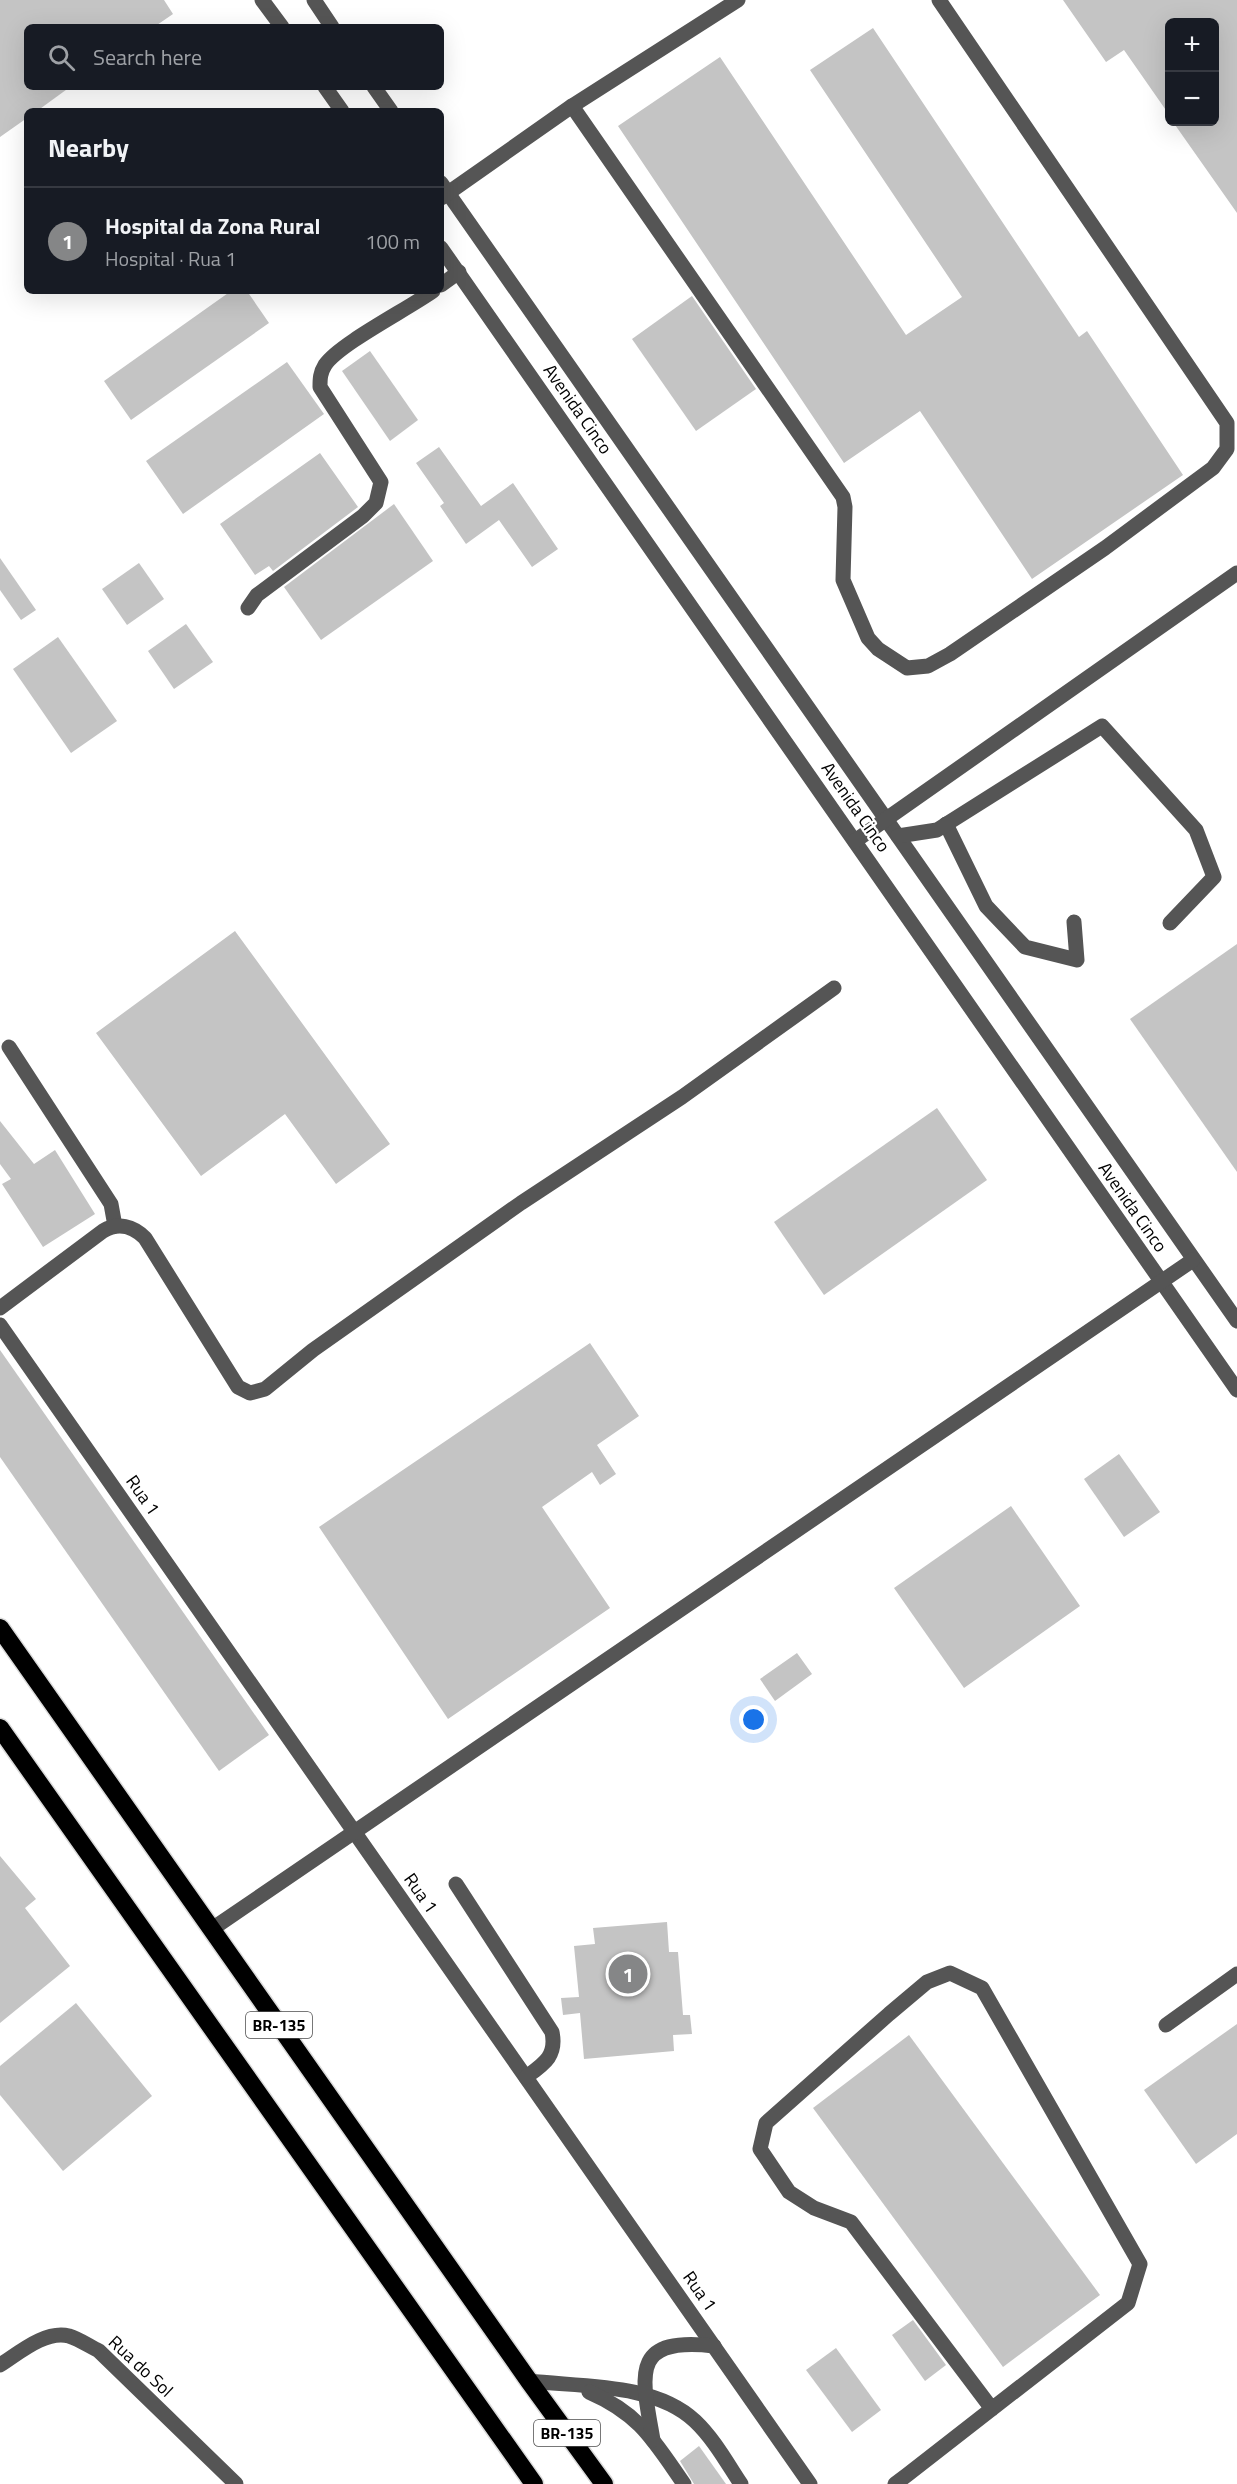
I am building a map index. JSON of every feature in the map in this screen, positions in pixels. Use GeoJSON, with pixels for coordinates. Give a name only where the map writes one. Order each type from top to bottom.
{"type":"FeatureCollection","features":[{"type":"Feature","properties":{"kind":"highway","name":"BR-135"},"geometry":{"type":"LineString","coordinates":[[0,1628],[529,2381],[604,2484]]}},
{"type":"Feature","properties":{"kind":"highway","name":"BR-135"},"geometry":{"type":"LineString","coordinates":[[0,1728],[534,2484]]}},
{"type":"Feature","properties":{"kind":"street"},"geometry":{"type":"LineString","coordinates":[[262,0],[280,24]]}},
{"type":"Feature","properties":{"kind":"street"},"geometry":{"type":"LineString","coordinates":[[314,0],[330,24]]}},
{"type":"Feature","properties":{"kind":"street"},"geometry":{"type":"LineString","coordinates":[[444,191],[572,105],[738,0]]}},
{"type":"Feature","properties":{"kind":"street"},"geometry":{"type":"LineString","coordinates":[[572,105],[843,497],[845,507],[843,580],[868,638],[878,649],[907,668],[928,666],[950,654],[1105,548],[1213,468],[1227,448],[1227,423],[939,0]]}},
{"type":"Feature","properties":{"kind":"street"},"geometry":{"type":"LineString","coordinates":[[327,90],[340,108]]}},
{"type":"Feature","properties":{"kind":"street"},"geometry":{"type":"LineString","coordinates":[[376,90],[389,108]]}},
{"type":"Feature","properties":{"kind":"street","name":"Avenida Cinco"},"geometry":{"type":"LineString","coordinates":[[444,193],[887,819],[1237,1321]]}},
{"type":"Feature","properties":{"kind":"street","name":"Avenida Cinco"},"geometry":{"type":"LineString","coordinates":[[444,252],[1237,1390]]}},
{"type":"Feature","properties":{"kind":"street"},"geometry":{"type":"LineString","coordinates":[[444,283],[459,273]]}},
{"type":"Feature","properties":{"kind":"street"},"geometry":{"type":"LineString","coordinates":[[248,608],[257,595],[363,516],[376,503],[381,482],[320,387],[320,375],[326,364],[352,342],[428,294]]}},
{"type":"Feature","properties":{"kind":"street"},"geometry":{"type":"LineString","coordinates":[[855,841],[1237,573]]}},
{"type":"Feature","properties":{"kind":"street"},"geometry":{"type":"LineString","coordinates":[[898,836],[937,830],[1102,726],[1196,830],[1214,877],[1170,923]]}},
{"type":"Feature","properties":{"kind":"street"},"geometry":{"type":"LineString","coordinates":[[946,824],[986,906],[1025,947],[1077,960],[1074,922]]}},
{"type":"Feature","properties":{"kind":"street"},"geometry":{"type":"LineString","coordinates":[[0,1308],[103,1231],[115,1226],[134,1229],[145,1238],[238,1387],[244,1392],[265,1389],[313,1350],[521,1203],[682,1096],[834,988]]}},
{"type":"Feature","properties":{"kind":"street"},"geometry":{"type":"LineString","coordinates":[[9,1047],[111,1204],[115,1226]]}},
{"type":"Feature","properties":{"kind":"street"},"geometry":{"type":"LineString","coordinates":[[212,1929],[1193,1260]]}},
{"type":"Feature","properties":{"kind":"street","name":"Rua 1"},"geometry":{"type":"LineString","coordinates":[[0,1325],[810,2484]]}},
{"type":"Feature","properties":{"kind":"street"},"geometry":{"type":"LineString","coordinates":[[456,1884],[552,2032],[554,2046],[550,2059],[526,2077]]}},
{"type":"Feature","properties":{"kind":"street"},"geometry":{"type":"LineString","coordinates":[[895,2484],[992,2409],[1128,2303],[1140,2264],[982,1988],[950,1972],[927,1982],[766,2123],[760,2149],[789,2192],[814,2208],[851,2222],[992,2409]]}},
{"type":"Feature","properties":{"kind":"street"},"geometry":{"type":"LineString","coordinates":[[1167,2025],[1237,1974]]}},
{"type":"Feature","properties":{"kind":"street","name":"Rua do Sol"},"geometry":{"type":"LineString","coordinates":[[0,2365],[46,2338],[68,2336],[79,2340],[99,2351],[236,2484]]}},
{"type":"Feature","properties":{"kind":"street"},"geometry":{"type":"LineString","coordinates":[[653,2440],[645,2393],[646,2366],[654,2354],[662,2349],[682,2344],[714,2346]]}},
{"type":"Feature","properties":{"kind":"street"},"geometry":{"type":"LineString","coordinates":[[529,2381],[645,2393],[670,2403],[694,2420],[706,2432],[741,2484]]}},
{"type":"Feature","properties":{"kind":"street"},"geometry":{"type":"LineString","coordinates":[[575,2386],[614,2403],[629,2413],[653,2440],[684,2484]]}},
{"type":"Feature","properties":{"kind":"building"},"geometry":{"type":"Polygon","coordinates":[[[0,0],[164,0],[173,14],[158,24],[24,24],[24,90],[66,90],[41,108],[24,108],[24,120],[0,137],[0,0]]]}},
{"type":"Feature","properties":{"kind":"building"},"geometry":{"type":"Polygon","coordinates":[[[1063,0],[1237,0],[1237,213],[1176,126],[1219,126],[1219,18],[1165,18],[1165,109],[1124,50],[1106,62],[1063,0]]]}},
{"type":"Feature","properties":{"kind":"building"},"geometry":{"type":"Polygon","coordinates":[[[873,28],[1079,337],[1087,331],[1183,475],[1032,579],[920,411],[844,463],[618,126],[720,57],[906,335],[962,297],[810,70],[873,28]]]}},
{"type":"Feature","properties":{"kind":"building"},"geometry":{"type":"Polygon","coordinates":[[[227,294],[249,294],[269,323],[131,420],[104,381],[227,294]]]}},
{"type":"Feature","properties":{"kind":"building"},"geometry":{"type":"Polygon","coordinates":[[[692,296],[756,389],[696,431],[632,339],[692,296]]]}},
{"type":"Feature","properties":{"kind":"building"},"geometry":{"type":"Polygon","coordinates":[[[370,351],[418,420],[390,441],[342,371],[370,351]]]}},
{"type":"Feature","properties":{"kind":"building"},"geometry":{"type":"Polygon","coordinates":[[[287,362],[324,414],[183,514],[146,461],[287,362]]]}},
{"type":"Feature","properties":{"kind":"building"},"geometry":{"type":"Polygon","coordinates":[[[439,447],[481,506],[513,483],[558,549],[532,567],[499,520],[466,544],[440,506],[444,503],[416,463],[439,447]]]}},
{"type":"Feature","properties":{"kind":"building"},"geometry":{"type":"Polygon","coordinates":[[[320,453],[358,507],[273,571],[269,566],[255,575],[220,524],[320,453]]]}},
{"type":"Feature","properties":{"kind":"building"},"geometry":{"type":"Polygon","coordinates":[[[394,504],[433,561],[321,640],[284,587],[394,504]]]}},
{"type":"Feature","properties":{"kind":"building"},"geometry":{"type":"Polygon","coordinates":[[[0,558],[36,610],[21,620],[0,590],[0,558]]]}},
{"type":"Feature","properties":{"kind":"building"},"geometry":{"type":"Polygon","coordinates":[[[139,563],[164,599],[127,625],[102,589],[139,563]]]}},
{"type":"Feature","properties":{"kind":"building"},"geometry":{"type":"Polygon","coordinates":[[[186,624],[213,662],[174,689],[148,651],[186,624]]]}},
{"type":"Feature","properties":{"kind":"building"},"geometry":{"type":"Polygon","coordinates":[[[58,637],[117,721],[71,753],[13,669],[58,637]]]}},
{"type":"Feature","properties":{"kind":"building"},"geometry":{"type":"Polygon","coordinates":[[[235,931],[390,1144],[336,1184],[285,1114],[201,1176],[96,1033],[235,931]]]}},
{"type":"Feature","properties":{"kind":"building"},"geometry":{"type":"Polygon","coordinates":[[[1237,944],[1237,1172],[1130,1019],[1237,944]]]}},
{"type":"Feature","properties":{"kind":"building"},"geometry":{"type":"Polygon","coordinates":[[[937,1108],[987,1180],[824,1295],[774,1222],[937,1108]]]}},
{"type":"Feature","properties":{"kind":"building"},"geometry":{"type":"Polygon","coordinates":[[[0,1121],[34,1164],[55,1150],[95,1214],[43,1247],[2,1184],[11,1179],[0,1164],[0,1121]]]}},
{"type":"Feature","properties":{"kind":"building"},"geometry":{"type":"Polygon","coordinates":[[[590,1343],[639,1416],[597,1445],[616,1474],[600,1485],[592,1472],[542,1507],[610,1608],[448,1719],[319,1527],[590,1343]]]}},
{"type":"Feature","properties":{"kind":"building"},"geometry":{"type":"Polygon","coordinates":[[[0,1350],[269,1735],[219,1771],[0,1457],[0,1350]]]}},
{"type":"Feature","properties":{"kind":"building"},"geometry":{"type":"Polygon","coordinates":[[[1119,1454],[1160,1512],[1124,1537],[1084,1479],[1119,1454]]]}},
{"type":"Feature","properties":{"kind":"building"},"geometry":{"type":"Polygon","coordinates":[[[1011,1506],[1080,1606],[964,1688],[894,1588],[1011,1506]]]}},
{"type":"Feature","properties":{"kind":"building"},"geometry":{"type":"Polygon","coordinates":[[[797,1653],[812,1674],[775,1701],[760,1679],[797,1653]]]}},
{"type":"Feature","properties":{"kind":"building"},"geometry":{"type":"Polygon","coordinates":[[[0,1856],[36,1899],[25,1908],[70,1966],[0,2023],[0,1856]]]}},
{"type":"Feature","properties":{"kind":"building"},"geometry":{"type":"Polygon","coordinates":[[[667,1922],[669,1952],[678,1952],[683,2015],[690,2015],[692,2034],[673,2035],[674,2051],[584,2059],[580,2013],[563,2015],[561,1998],[579,1997],[574,1946],[595,1944],[593,1928],[667,1922]]]}},
{"type":"Feature","properties":{"kind":"building"},"geometry":{"type":"Polygon","coordinates":[[[76,2003],[152,2096],[63,2171],[0,2095],[0,2066],[76,2003]]]}},
{"type":"Feature","properties":{"kind":"building"},"geometry":{"type":"Polygon","coordinates":[[[1237,2024],[1237,2134],[1196,2164],[1144,2090],[1237,2024]]]}},
{"type":"Feature","properties":{"kind":"building"},"geometry":{"type":"Polygon","coordinates":[[[909,2035],[1100,2295],[1003,2367],[813,2108],[909,2035]]]}},
{"type":"Feature","properties":{"kind":"building"},"geometry":{"type":"Polygon","coordinates":[[[913,2320],[946,2365],[925,2381],[892,2335],[913,2320]]]}},
{"type":"Feature","properties":{"kind":"building"},"geometry":{"type":"Polygon","coordinates":[[[836,2348],[881,2410],[852,2432],[806,2370],[836,2348]]]}},
{"type":"Feature","properties":{"kind":"building"},"geometry":{"type":"Polygon","coordinates":[[[699,2446],[726,2484],[694,2484],[680,2461],[699,2446]]]}},
{"type":"Feature","properties":{"kind":"place","name":"Hospital da Zona Rural"},"geometry":{"type":"Point","coordinates":[628,1974]}}]}
